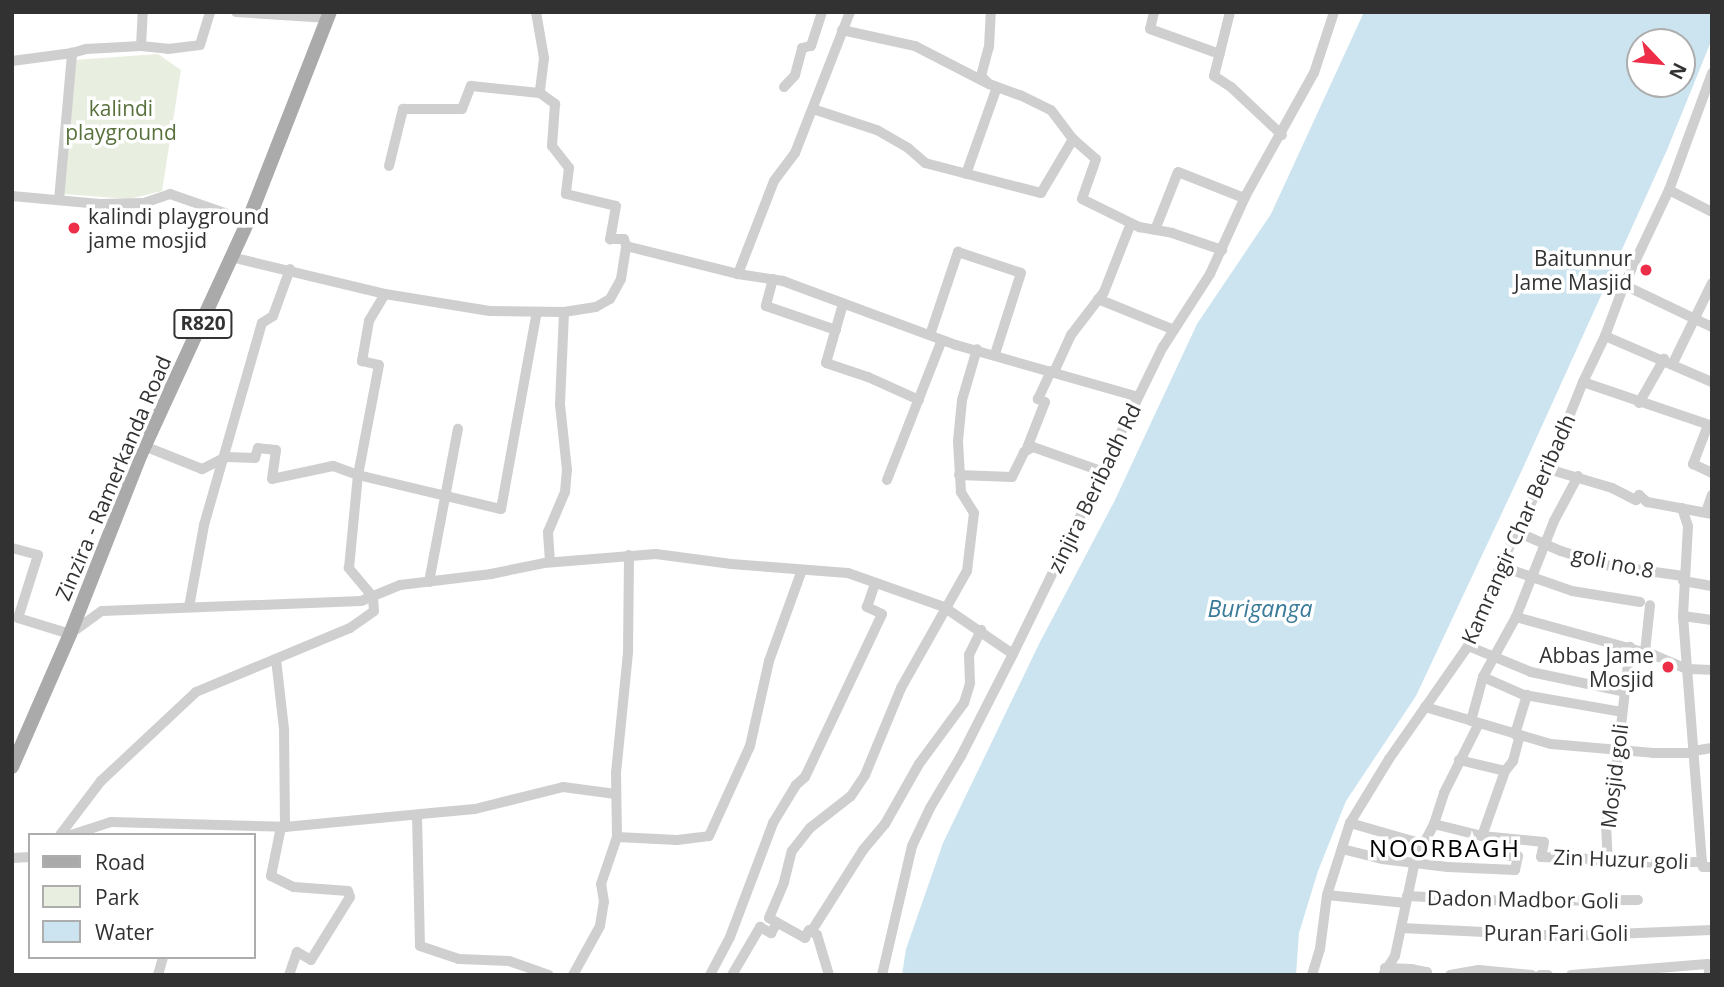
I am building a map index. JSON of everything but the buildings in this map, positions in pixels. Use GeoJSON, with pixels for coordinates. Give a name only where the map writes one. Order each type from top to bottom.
{"type":"FeatureCollection","features":[{"type":"Feature","properties":{"kind":"main road","name":"Zinzira - Ramerkanda Road"},"geometry":{"type":"LineString","coordinates":[[12,767],[70,634],[144,446],[248,221],[329,15]]}},
{"type":"Feature","properties":{"kind":"street"},"geometry":{"type":"LineString","coordinates":[[141,46],[143,12]]}},
{"type":"Feature","properties":{"kind":"street"},"geometry":{"type":"LineString","coordinates":[[12,61],[86,49],[141,46],[168,49],[200,45],[210,12]]}},
{"type":"Feature","properties":{"kind":"street"},"geometry":{"type":"LineString","coordinates":[[236,12],[329,15]]}},
{"type":"Feature","properties":{"kind":"street"},"geometry":{"type":"LineString","coordinates":[[536,12],[544,58],[540,93]]}},
{"type":"Feature","properties":{"kind":"street"},"geometry":{"type":"LineString","coordinates":[[784,87],[794,75],[802,48],[811,46],[822,12]]}},
{"type":"Feature","properties":{"kind":"street"},"geometry":{"type":"LineString","coordinates":[[738,274],[774,181],[795,153],[814,109],[850,12]]}},
{"type":"Feature","properties":{"kind":"street"},"geometry":{"type":"LineString","coordinates":[[991,12],[989,47],[981,76],[993,86]]}},
{"type":"Feature","properties":{"kind":"street"},"geometry":{"type":"LineString","coordinates":[[1154,12],[1150,29],[1220,54]]}},
{"type":"Feature","properties":{"kind":"street"},"geometry":{"type":"LineString","coordinates":[[1230,12],[1214,76],[1231,87],[1282,135]]}},
{"type":"Feature","properties":{"kind":"street","name":"zinjira Beribadh Rd"},"geometry":{"type":"LineString","coordinates":[[882,975],[912,846],[1013,654],[1138,397],[1222,250],[1244,198],[1282,135],[1314,73],[1334,12]]}},
{"type":"Feature","properties":{"kind":"street"},"geometry":{"type":"LineString","coordinates":[[842,30],[915,46],[993,86],[1051,110],[1073,139],[1096,159],[1082,200],[1131,223],[1222,250]]}},
{"type":"Feature","properties":{"kind":"street"},"geometry":{"type":"LineString","coordinates":[[58,200],[72,53]]}},
{"type":"Feature","properties":{"kind":"street","name":"Kamrangir Char Beribadh"},"geometry":{"type":"LineString","coordinates":[[1312,975],[1320,949],[1327,895],[1350,823],[1468,646],[1500,566],[1548,469],[1624,285],[1669,190],[1712,73]]}},
{"type":"Feature","properties":{"kind":"street"},"geometry":{"type":"LineString","coordinates":[[231,257],[290,269],[385,294],[490,311],[564,312],[596,307],[610,299],[621,279],[626,246],[624,239],[610,239],[616,206],[566,194],[569,168],[552,146],[555,104],[540,93],[471,86],[462,109],[403,109],[388,166]]}},
{"type":"Feature","properties":{"kind":"street"},"geometry":{"type":"LineString","coordinates":[[966,174],[993,86]]}},
{"type":"Feature","properties":{"kind":"street"},"geometry":{"type":"LineString","coordinates":[[814,109],[877,130],[908,148],[925,163],[1041,193],[1073,139]]}},
{"type":"Feature","properties":{"kind":"street"},"geometry":{"type":"LineString","coordinates":[[1155,230],[1178,172],[1244,198]]}},
{"type":"Feature","properties":{"kind":"street"},"geometry":{"type":"LineString","coordinates":[[1669,190],[1712,212]]}},
{"type":"Feature","properties":{"kind":"street"},"geometry":{"type":"LineString","coordinates":[[12,196],[144,203],[170,194],[248,221]]}},
{"type":"Feature","properties":{"kind":"street"},"geometry":{"type":"LineString","coordinates":[[960,475],[1012,477],[1045,402],[1038,399],[1071,335],[1098,299],[1131,223]]}},
{"type":"Feature","properties":{"kind":"street"},"geometry":{"type":"LineString","coordinates":[[626,246],[738,274],[773,279],[942,340],[1138,397]]}},
{"type":"Feature","properties":{"kind":"street"},"geometry":{"type":"LineString","coordinates":[[930,335],[958,251],[1020,273],[995,354]]}},
{"type":"Feature","properties":{"kind":"street"},"geometry":{"type":"LineString","coordinates":[[189,607],[204,525],[226,457],[262,323],[273,316],[290,269]]}},
{"type":"Feature","properties":{"kind":"street"},"geometry":{"type":"LineString","coordinates":[[773,279],[766,306],[836,330]]}},
{"type":"Feature","properties":{"kind":"street"},"geometry":{"type":"LineString","coordinates":[[1639,403],[1696,319],[1712,283]]}},
{"type":"Feature","properties":{"kind":"street"},"geometry":{"type":"LineString","coordinates":[[1624,285],[1712,327]]}},
{"type":"Feature","properties":{"kind":"street"},"geometry":{"type":"LineString","coordinates":[[62,833],[101,781],[196,692],[350,628],[374,611],[373,597],[349,568],[358,475],[379,365],[362,361],[369,320],[385,294]]}},
{"type":"Feature","properties":{"kind":"street"},"geometry":{"type":"LineString","coordinates":[[1098,299],[1174,330]]}},
{"type":"Feature","properties":{"kind":"street"},"geometry":{"type":"LineString","coordinates":[[843,304],[826,363],[868,377],[919,400]]}},
{"type":"Feature","properties":{"kind":"street"},"geometry":{"type":"LineString","coordinates":[[550,562],[548,532],[565,492],[567,470],[560,404],[564,312]]}},
{"type":"Feature","properties":{"kind":"street"},"geometry":{"type":"LineString","coordinates":[[144,446],[202,469],[226,457],[255,458],[258,448],[276,450],[272,479],[333,466],[358,475],[501,509],[536,316]]}},
{"type":"Feature","properties":{"kind":"street"},"geometry":{"type":"LineString","coordinates":[[1605,336],[1712,382]]}},
{"type":"Feature","properties":{"kind":"street"},"geometry":{"type":"LineString","coordinates":[[887,480],[942,340]]}},
{"type":"Feature","properties":{"kind":"street"},"geometry":{"type":"LineString","coordinates":[[977,349],[962,400],[958,441],[961,492],[974,513],[967,571],[944,607],[901,688],[865,775],[851,796],[810,828],[792,851],[784,882],[769,918],[805,938],[809,930],[811,932],[863,849],[885,824],[919,764],[964,703],[970,683],[969,655],[981,630]]}},
{"type":"Feature","properties":{"kind":"street"},"geometry":{"type":"LineString","coordinates":[[1583,382],[1710,425],[1693,464],[1712,473]]}},
{"type":"Feature","properties":{"kind":"street"},"geometry":{"type":"LineString","coordinates":[[429,582],[458,429]]}},
{"type":"Feature","properties":{"kind":"street"},"geometry":{"type":"LineString","coordinates":[[1027,448],[1038,448],[1101,471]]}},
{"type":"Feature","properties":{"kind":"street"},"geometry":{"type":"LineString","coordinates":[[1548,469],[1578,476],[1636,500],[1639,495],[1647,502],[1709,513],[1712,495]]}},
{"type":"Feature","properties":{"kind":"street"},"geometry":{"type":"LineString","coordinates":[[1384,972],[1395,956],[1415,862],[1434,824],[1474,723],[1483,677],[1516,617],[1545,544],[1578,476]]}},
{"type":"Feature","properties":{"kind":"street"},"geometry":{"type":"LineString","coordinates":[[1682,508],[1688,526],[1683,616],[1693,752]]}},
{"type":"Feature","properties":{"kind":"street","name":"goli no.8"},"geometry":{"type":"LineString","coordinates":[[1517,532],[1605,565],[1712,586]]}},
{"type":"Feature","properties":{"kind":"street"},"geometry":{"type":"LineString","coordinates":[[12,548],[38,555],[15,617],[70,634],[102,611],[361,601],[400,585],[491,574],[550,562],[656,554],[848,573],[944,607],[1013,654]]}},
{"type":"Feature","properties":{"kind":"street"},"geometry":{"type":"LineString","coordinates":[[573,975],[600,926],[604,902],[601,884],[617,837],[615,773],[628,652],[629,555]]}},
{"type":"Feature","properties":{"kind":"street"},"geometry":{"type":"LineString","coordinates":[[1500,566],[1572,591],[1645,603],[1645,652]]}},
{"type":"Feature","properties":{"kind":"street"},"geometry":{"type":"LineString","coordinates":[[617,837],[677,840],[709,836],[750,746],[769,661],[802,570]]}},
{"type":"Feature","properties":{"kind":"street"},"geometry":{"type":"LineString","coordinates":[[710,975],[730,937],[773,823],[796,785],[805,777],[882,614],[867,607],[875,584]]}},
{"type":"Feature","properties":{"kind":"street"},"geometry":{"type":"LineString","coordinates":[[1683,616],[1712,620]]}},
{"type":"Feature","properties":{"kind":"street"},"geometry":{"type":"LineString","coordinates":[[1516,617],[1645,652],[1687,669],[1712,670]]}},
{"type":"Feature","properties":{"kind":"street"},"geometry":{"type":"LineString","coordinates":[[1468,646],[1531,673],[1625,692]]}},
{"type":"Feature","properties":{"kind":"street","name":"Mosjid goli"},"geometry":{"type":"LineString","coordinates":[[1608,863],[1606,826],[1630,648]]}},
{"type":"Feature","properties":{"kind":"street"},"geometry":{"type":"LineString","coordinates":[[276,659],[284,729],[283,827],[271,876],[294,887],[348,891],[350,897],[311,960],[297,952],[289,975]]}},
{"type":"Feature","properties":{"kind":"street"},"geometry":{"type":"LineString","coordinates":[[1515,734],[1531,673]]}},
{"type":"Feature","properties":{"kind":"street"},"geometry":{"type":"LineString","coordinates":[[1483,677],[1526,695],[1622,712]]}},
{"type":"Feature","properties":{"kind":"street"},"geometry":{"type":"LineString","coordinates":[[1425,707],[1550,744],[1618,750],[1693,752],[1712,748]]}},
{"type":"Feature","properties":{"kind":"street"},"geometry":{"type":"LineString","coordinates":[[1482,836],[1505,771],[1513,761],[1520,738],[1515,734]]}},
{"type":"Feature","properties":{"kind":"street","name":"Zin Huzur goli"},"geometry":{"type":"LineString","coordinates":[[1513,839],[1544,842],[1541,857],[1592,859],[1608,863],[1707,864],[1693,752]]}},
{"type":"Feature","properties":{"kind":"street"},"geometry":{"type":"LineString","coordinates":[[1460,760],[1505,771]]}},
{"type":"Feature","properties":{"kind":"street"},"geometry":{"type":"LineString","coordinates":[[85,833],[111,822],[283,827],[417,815],[475,809],[563,787],[616,794]]}},
{"type":"Feature","properties":{"kind":"street"},"geometry":{"type":"LineString","coordinates":[[417,815],[420,946],[459,959],[509,961],[549,975]]}},
{"type":"Feature","properties":{"kind":"street"},"geometry":{"type":"LineString","coordinates":[[1350,823],[1423,844]]}},
{"type":"Feature","properties":{"kind":"street"},"geometry":{"type":"LineString","coordinates":[[1342,849],[1382,859],[1448,867],[1515,870],[1518,856],[1509,856],[1513,839],[1482,836],[1434,824]]}},
{"type":"Feature","properties":{"kind":"street","name":"Dadon Madbor Goli"},"geometry":{"type":"LineString","coordinates":[[1327,895],[1407,900],[1638,900]]}},
{"type":"Feature","properties":{"kind":"street"},"geometry":{"type":"LineString","coordinates":[[732,975],[760,928],[771,933],[777,923]]}},
{"type":"Feature","properties":{"kind":"street","name":"Puran Fari Goli"},"geometry":{"type":"LineString","coordinates":[[1401,928],[1565,936],[1712,930]]}},
{"type":"Feature","properties":{"kind":"street"},"geometry":{"type":"LineString","coordinates":[[811,932],[820,943],[830,975]]}},
{"type":"Feature","properties":{"kind":"street"},"geometry":{"type":"LineString","coordinates":[[1571,975],[1708,964],[1709,972],[1712,972]]}},
{"type":"Feature","properties":{"kind":"street"},"geometry":{"type":"LineString","coordinates":[[1384,972],[1419,970],[1427,972],[1427,975]]}},
{"type":"Feature","properties":{"kind":"street"},"geometry":{"type":"LineString","coordinates":[[1450,975],[1479,970],[1532,975]]}},
{"type":"Feature","properties":{"kind":"street"},"geometry":{"type":"LineString","coordinates":[[1540,975],[1548,975]]}},
{"type":"Feature","properties":{"kind":"green space","name":"kalindi playground"},"geometry":{"type":"Polygon","coordinates":[[[158,54],[181,70],[162,191],[129,199],[63,194],[74,60],[158,54]]]}},
{"type":"Feature","properties":{"kind":"water","name":"Buriganga"},"geometry":{"type":"Polygon","coordinates":[[[1364,12],[1712,12],[1712,39],[1696,78],[1696,28],[1626,28],[1626,98],[1688,98],[1522,470],[1416,696],[1346,801],[1318,871],[1299,933],[1296,975],[902,975],[906,949],[943,843],[1039,644],[1115,500],[1197,324],[1271,214],[1364,12]]]}},
{"type":"Feature","properties":{"kind":"place","name":"kalindi playground jame mosjid"},"geometry":{"type":"Point","coordinates":[74,228]}},
{"type":"Feature","properties":{"kind":"place","name":"Baitunnur Jame Masjid"},"geometry":{"type":"Point","coordinates":[1646,270]}},
{"type":"Feature","properties":{"kind":"place","name":"Abbas Jame Mosjid"},"geometry":{"type":"Point","coordinates":[1668,667]}},
{"type":"Feature","properties":{"kind":"district","name":"NOORBAGH"},"geometry":{"type":"Point","coordinates":[1445,848]}}]}
